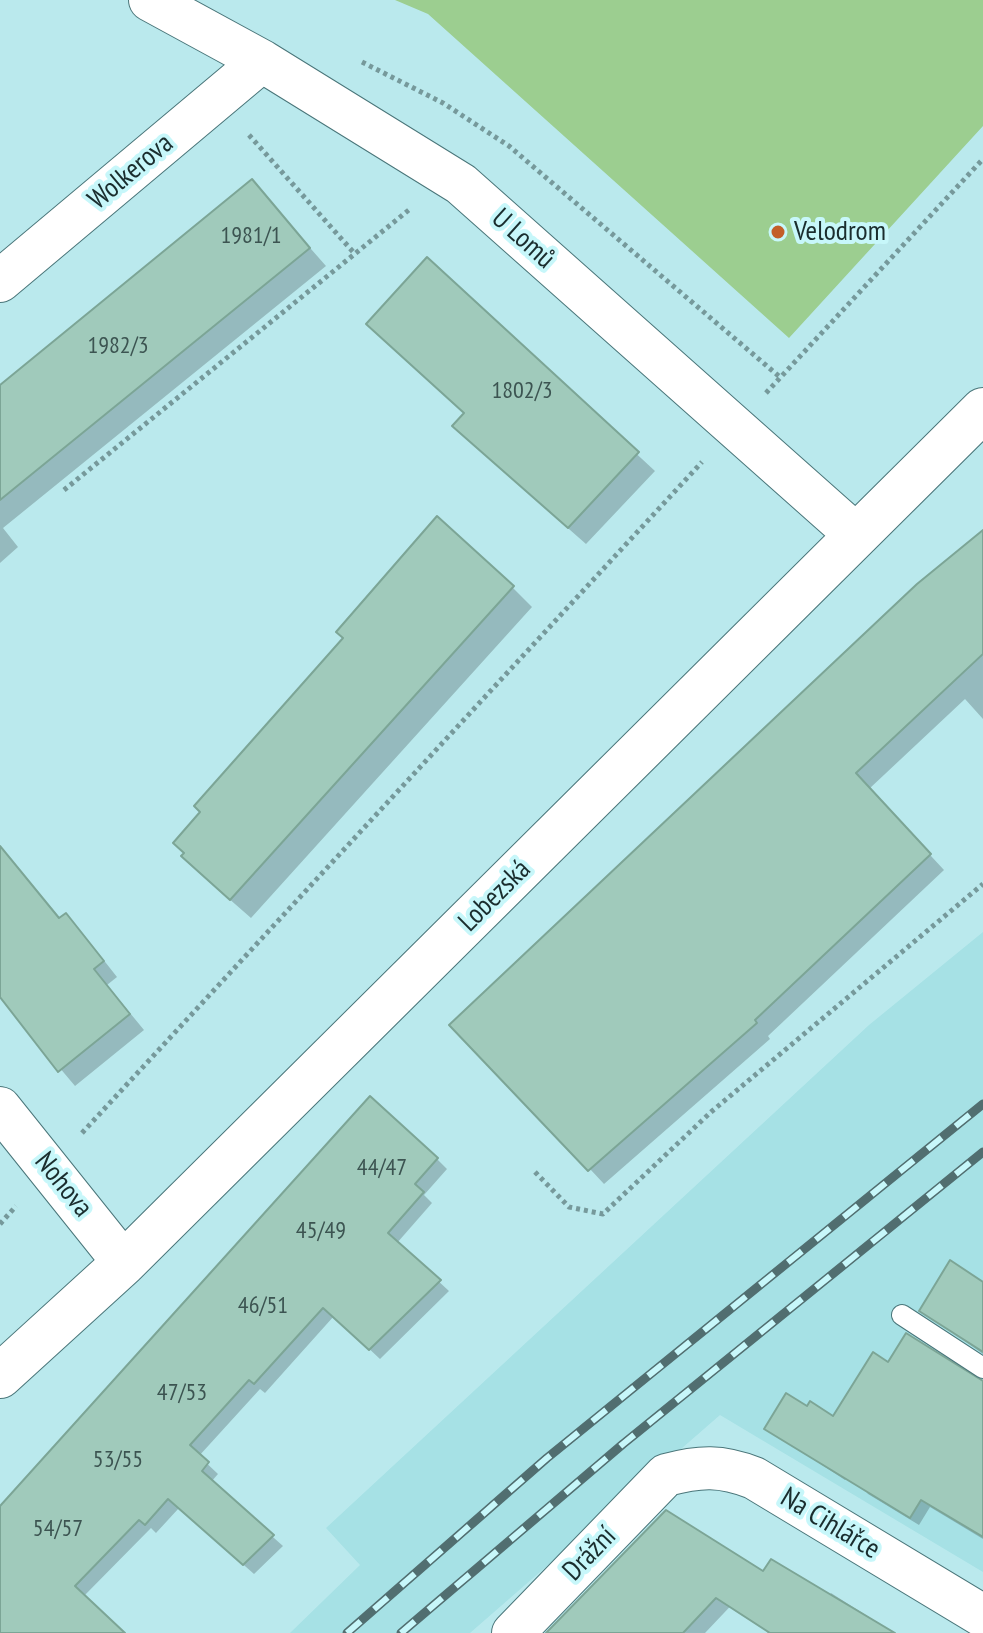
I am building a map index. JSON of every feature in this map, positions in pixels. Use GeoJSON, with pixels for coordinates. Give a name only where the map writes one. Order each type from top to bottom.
{"type":"FeatureCollection","features":[{"type":"Feature","properties":{"kind":"street","name":"U Lomů"},"geometry":{"type":"LineString","coordinates":[[150,0],[262,61],[461,184],[855,534]]}},
{"type":"Feature","properties":{"kind":"street","name":"Wolkerova"},"geometry":{"type":"LineString","coordinates":[[0,281],[262,61]]}},
{"type":"Feature","properties":{"kind":"street","name":"Lobezská"},"geometry":{"type":"LineString","coordinates":[[0,1376],[124,1263],[983,410]]}},
{"type":"Feature","properties":{"kind":"street","name":"Nohova"},"geometry":{"type":"LineString","coordinates":[[0,1108],[124,1263]]}},
{"type":"Feature","properties":{"kind":"street","name":"Na Cihlářce"},"geometry":{"type":"LineString","coordinates":[[666,1475],[701,1466],[726,1467],[754,1478],[983,1616]]}},
{"type":"Feature","properties":{"kind":"street","name":"Drážní"},"geometry":{"type":"LineString","coordinates":[[513,1633],[666,1475]]}},
{"type":"Feature","properties":{"kind":"lane"},"geometry":{"type":"LineString","coordinates":[[902,1315],[983,1368]]}},
{"type":"Feature","properties":{"kind":"path"},"geometry":{"type":"LineString","coordinates":[[217,100],[355,254]]}},
{"type":"Feature","properties":{"kind":"path"},"geometry":{"type":"LineString","coordinates":[[50,1168],[983,159]]}},
{"type":"Feature","properties":{"kind":"path"},"geometry":{"type":"LineString","coordinates":[[64,490],[448,178]]}},
{"type":"Feature","properties":{"kind":"path"},"geometry":{"type":"LineString","coordinates":[[535,1172],[569,1207],[603,1214],[711,1112],[983,884]]}},
{"type":"Feature","properties":{"kind":"shaded area"},"geometry":{"type":"Polygon","coordinates":[[[983,932],[983,1572],[720,1415],[470,1633],[290,1633],[360,1565],[326,1528],[869,1025],[983,932]]]}},
{"type":"Feature","properties":{"kind":"green space","name":"Velodrom"},"geometry":{"type":"Polygon","coordinates":[[[395,0],[983,0],[983,126],[789,338],[428,14],[395,0]]]}},
{"type":"Feature","properties":{"kind":"building"},"geometry":{"type":"Polygon","coordinates":[[[252,179],[310,248],[0,500],[0,385],[252,179]]]}},
{"type":"Feature","properties":{"kind":"building"},"geometry":{"type":"Polygon","coordinates":[[[427,257],[639,452],[568,528],[452,426],[464,413],[366,324],[427,257]]]}},
{"type":"Feature","properties":{"kind":"building"},"geometry":{"type":"Polygon","coordinates":[[[437,516],[514,586],[230,900],[181,856],[184,853],[173,843],[200,812],[194,806],[343,638],[336,632],[437,516]]]}},
{"type":"Feature","properties":{"kind":"building"},"geometry":{"type":"Polygon","coordinates":[[[983,530],[983,654],[856,773],[931,854],[755,1020],[757,1023],[588,1171],[449,1025],[917,584],[983,530]]]}},
{"type":"Feature","properties":{"kind":"building"},"geometry":{"type":"Polygon","coordinates":[[[0,846],[59,918],[66,913],[104,961],[94,969],[130,1014],[58,1072],[0,997],[0,846]]]}},
{"type":"Feature","properties":{"kind":"building"},"geometry":{"type":"Polygon","coordinates":[[[370,1096],[438,1158],[415,1184],[424,1192],[388,1233],[441,1280],[369,1350],[323,1308],[254,1384],[249,1380],[190,1445],[209,1462],[202,1471],[274,1535],[243,1565],[168,1499],[145,1525],[139,1520],[75,1586],[125,1633],[0,1633],[0,1506],[370,1096]]]}},
{"type":"Feature","properties":{"kind":"building"},"geometry":{"type":"Polygon","coordinates":[[[950,1260],[983,1282],[983,1352],[919,1311],[950,1260]]]}},
{"type":"Feature","properties":{"kind":"building"},"geometry":{"type":"Polygon","coordinates":[[[906,1333],[983,1381],[983,1537],[921,1500],[910,1518],[764,1429],[786,1393],[807,1406],[810,1401],[833,1416],[873,1352],[888,1362],[906,1333]]]}},
{"type":"Feature","properties":{"kind":"building"},"geometry":{"type":"Polygon","coordinates":[[[666,1510],[763,1571],[771,1559],[895,1633],[770,1633],[716,1598],[683,1633],[546,1633],[666,1510]]]}},
{"type":"Feature","properties":{"kind":"railway"},"geometry":{"type":"LineString","coordinates":[[347,1633],[547,1458],[983,1104]]}},
{"type":"Feature","properties":{"kind":"railway"},"geometry":{"type":"LineString","coordinates":[[401,1633],[623,1444],[983,1152]]}},
{"type":"Feature","properties":{"kind":"place","name":"Velodrom"},"geometry":{"type":"Point","coordinates":[778,232]}}]}
